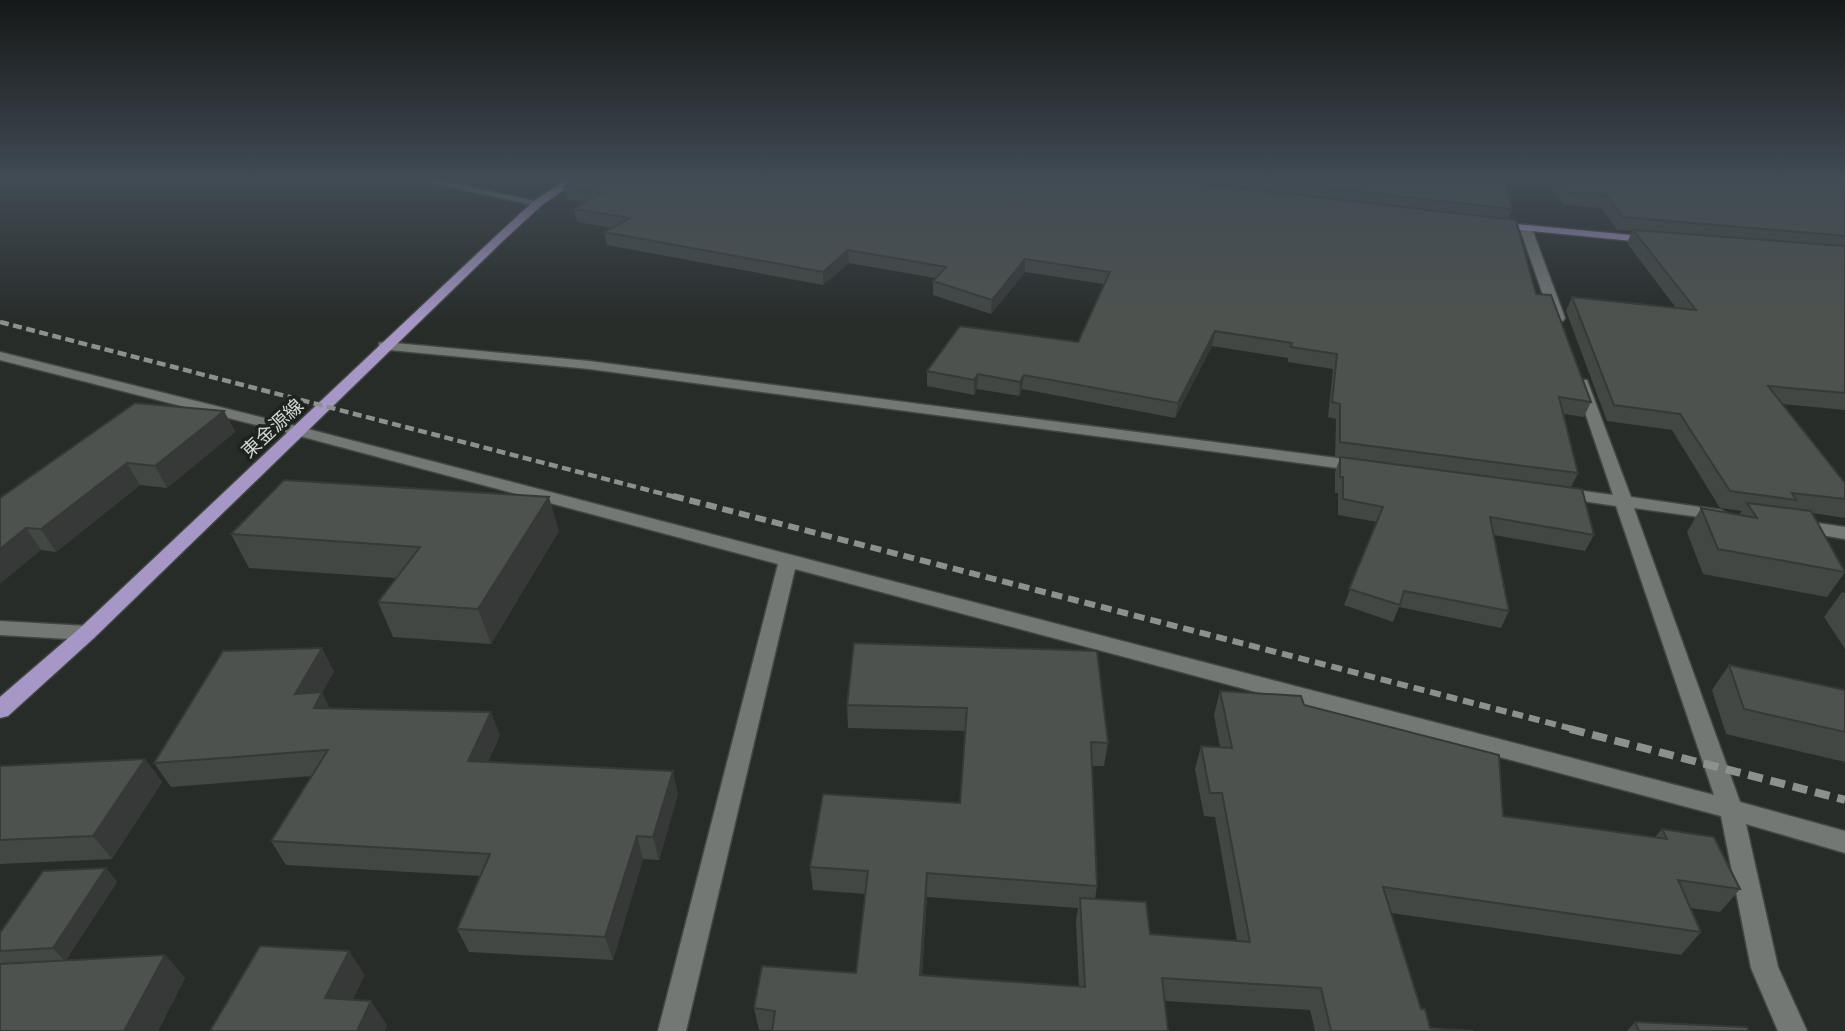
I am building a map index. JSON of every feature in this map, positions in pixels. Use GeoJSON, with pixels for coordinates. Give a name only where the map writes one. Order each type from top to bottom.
{"type":"FeatureCollection","features":[{"type":"Feature","properties":{"kind":"main road","name":"東金源線"},"geometry":{"type":"LineString","coordinates":[[0,710],[87,633],[511,227]]}},
{"type":"Feature","properties":{"kind":"main road"},"geometry":{"type":"LineString","coordinates":[[1510,227],[1661,241]]}},
{"type":"Feature","properties":{"kind":"street"},"geometry":{"type":"LineString","coordinates":[[1526,229],[1563,331]]}},
{"type":"Feature","properties":{"kind":"street"},"geometry":{"type":"LineString","coordinates":[[384,346],[589,365],[1377,468]]}},
{"type":"Feature","properties":{"kind":"street"},"geometry":{"type":"LineString","coordinates":[[3,358],[298,431],[1731,809],[1845,842]]}},
{"type":"Feature","properties":{"kind":"street"},"geometry":{"type":"LineString","coordinates":[[1576,369],[1625,501],[1731,809],[1765,968],[1793,1031]]}},
{"type":"Feature","properties":{"kind":"street"},"geometry":{"type":"LineString","coordinates":[[1542,490],[1735,517]]}},
{"type":"Feature","properties":{"kind":"street"},"geometry":{"type":"LineString","coordinates":[[1776,523],[1845,533]]}},
{"type":"Feature","properties":{"kind":"street"},"geometry":{"type":"LineString","coordinates":[[672,1031],[788,560]]}},
{"type":"Feature","properties":{"kind":"street"},"geometry":{"type":"LineString","coordinates":[[0,628],[87,633]]}},
{"type":"Feature","properties":{"kind":"building"},"geometry":{"type":"Polygon","coordinates":[[[613,227],[1518,227],[1536,294],[1551,295],[1591,402],[1559,397],[1578,473],[1340,442],[1340,404],[1332,402],[1337,354],[1291,347],[1292,343],[1215,331],[1178,403],[1024,375],[1020,382],[978,374],[974,380],[927,371],[960,326],[1078,342],[1110,272],[1025,259],[992,300],[933,281],[946,267],[848,250],[823,272],[604,232],[613,227]]]}},
{"type":"Feature","properties":{"kind":"building"},"geometry":{"type":"Polygon","coordinates":[[[1741,227],[1845,227],[1845,236],[1741,227]]]}},
{"type":"Feature","properties":{"kind":"building"},"geometry":{"type":"Polygon","coordinates":[[[1633,230],[1845,246],[1845,393],[1768,386],[1845,483],[1845,499],[1792,493],[1796,500],[1730,491],[1680,414],[1614,405],[1572,297],[1696,310],[1633,230]]]}},
{"type":"Feature","properties":{"kind":"building"},"geometry":{"type":"Polygon","coordinates":[[[135,403],[224,411],[155,466],[127,463],[41,529],[26,528],[0,549],[0,498],[135,403]]]}},
{"type":"Feature","properties":{"kind":"building"},"geometry":{"type":"Polygon","coordinates":[[[1340,457],[1582,489],[1594,535],[1490,517],[1509,611],[1404,591],[1400,605],[1349,589],[1383,507],[1343,499],[1340,457]]]}},
{"type":"Feature","properties":{"kind":"building"},"geometry":{"type":"Polygon","coordinates":[[[284,480],[549,497],[478,609],[378,602],[420,547],[231,534],[284,480]]]}},
{"type":"Feature","properties":{"kind":"building"},"geometry":{"type":"Polygon","coordinates":[[[1747,503],[1811,511],[1845,572],[1718,549],[1701,508],[1757,518],[1747,503]]]}},
{"type":"Feature","properties":{"kind":"building"},"geometry":{"type":"Polygon","coordinates":[[[854,643],[1097,651],[1108,743],[1091,742],[1097,886],[927,873],[920,975],[1085,987],[1080,898],[1146,902],[1150,934],[1250,942],[1222,793],[1210,793],[1201,746],[1232,748],[1220,691],[1301,696],[1304,705],[1499,755],[1503,816],[1667,839],[1662,829],[1714,837],[1740,889],[1678,880],[1701,932],[1383,887],[1421,1009],[1425,1009],[1430,1028],[1473,1031],[1331,1031],[1321,988],[1162,978],[1168,1031],[772,1031],[775,1011],[754,1008],[762,966],[856,973],[868,871],[810,867],[823,794],[960,803],[967,708],[847,705],[854,643]]]}},
{"type":"Feature","properties":{"kind":"building"},"geometry":{"type":"Polygon","coordinates":[[[322,648],[295,694],[322,692],[314,708],[491,712],[468,761],[673,771],[653,837],[637,836],[605,937],[457,929],[490,854],[271,841],[328,750],[154,763],[223,651],[322,648]]]}},
{"type":"Feature","properties":{"kind":"building"},"geometry":{"type":"Polygon","coordinates":[[[1729,665],[1845,690],[1845,732],[1744,709],[1729,665]]]}},
{"type":"Feature","properties":{"kind":"building"},"geometry":{"type":"Polygon","coordinates":[[[145,759],[93,836],[0,840],[0,766],[145,759]]]}},
{"type":"Feature","properties":{"kind":"building"},"geometry":{"type":"Polygon","coordinates":[[[106,868],[53,948],[0,951],[0,933],[43,871],[106,868]]]}},
{"type":"Feature","properties":{"kind":"building"},"geometry":{"type":"Polygon","coordinates":[[[260,946],[349,951],[325,998],[371,1001],[357,1031],[210,1031],[260,946]]]}},
{"type":"Feature","properties":{"kind":"building"},"geometry":{"type":"Polygon","coordinates":[[[165,955],[124,1031],[0,1031],[0,964],[165,955]]]}},
{"type":"Feature","properties":{"kind":"building"},"geometry":{"type":"Polygon","coordinates":[[[1635,1022],[1747,1027],[1749,1031],[1639,1031],[1635,1022]]]}},
{"type":"Feature","properties":{"kind":"railway"},"geometry":{"type":"LineString","coordinates":[[0,322],[679,498]]}},
{"type":"Feature","properties":{"kind":"railway"},"geometry":{"type":"LineString","coordinates":[[673,496],[1577,730]]}},
{"type":"Feature","properties":{"kind":"railway"},"geometry":{"type":"LineString","coordinates":[[1570,729],[1845,800]]}}]}
